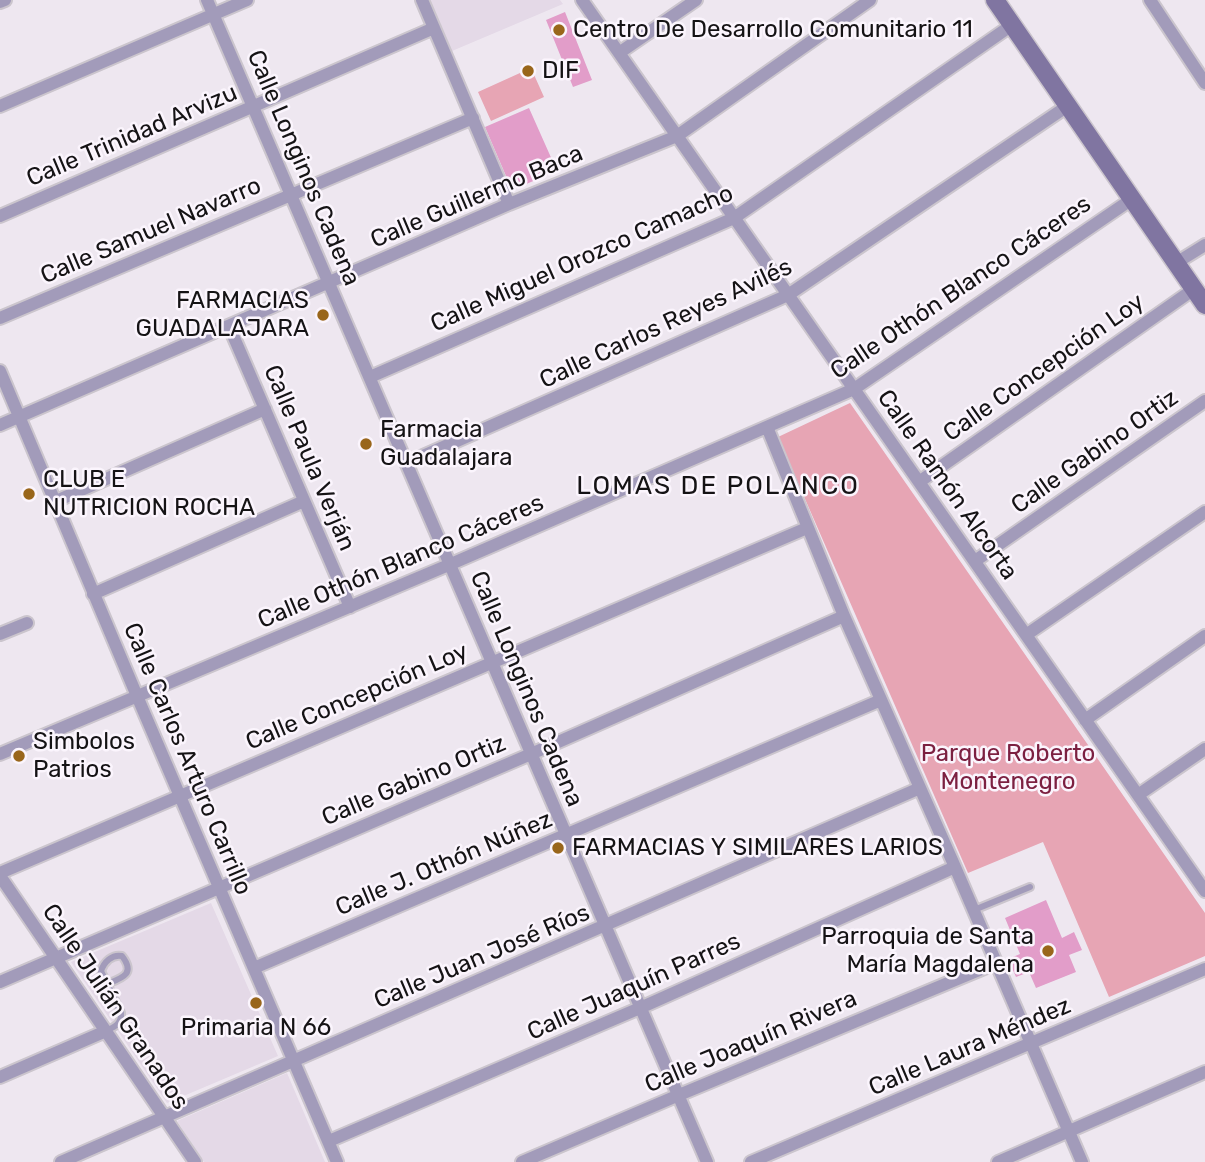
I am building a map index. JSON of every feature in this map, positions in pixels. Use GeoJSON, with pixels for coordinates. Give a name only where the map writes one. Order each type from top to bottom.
{"type":"FeatureCollection","features":[{"type":"Feature","properties":{"kind":"street"},"geometry":{"type":"LineString","coordinates":[[0,2],[5,0]]}},
{"type":"Feature","properties":{"kind":"street","name":"Calle Longinos Cadena"},"geometry":{"type":"LineString","coordinates":[[207,0],[707,1162]]}},
{"type":"Feature","properties":{"kind":"street"},"geometry":{"type":"LineString","coordinates":[[0,106],[247,0]]}},
{"type":"Feature","properties":{"kind":"street"},"geometry":{"type":"LineString","coordinates":[[422,0],[509,204]]}},
{"type":"Feature","properties":{"kind":"street","name":"Calle Ramón Alcorta"},"geometry":{"type":"LineString","coordinates":[[582,0],[1138,795],[1200,873],[1205,891]]}},
{"type":"Feature","properties":{"kind":"street"},"geometry":{"type":"LineString","coordinates":[[620,53],[696,0]]}},
{"type":"Feature","properties":{"kind":"street","name":"Calle Guillermo Baca"},"geometry":{"type":"LineString","coordinates":[[0,425],[509,204],[677,136],[870,0]]}},
{"type":"Feature","properties":{"kind":"street"},"geometry":{"type":"LineString","coordinates":[[995,0],[1205,305]]}},
{"type":"Feature","properties":{"kind":"street"},"geometry":{"type":"LineString","coordinates":[[1150,0],[1205,83]]}},
{"type":"Feature","properties":{"kind":"street","name":"Calle Miguel Orozco Camacho"},"geometry":{"type":"LineString","coordinates":[[370,377],[734,218],[1012,24]]}},
{"type":"Feature","properties":{"kind":"street","name":"Calle Trinidad Arvizu"},"geometry":{"type":"LineString","coordinates":[[0,216],[434,28]]}},
{"type":"Feature","properties":{"kind":"street","name":"Calle Carlos Reyes Avilés"},"geometry":{"type":"LineString","coordinates":[[407,463],[788,295],[1069,105]]}},
{"type":"Feature","properties":{"kind":"street","name":"Calle Samuel Navarro"},"geometry":{"type":"LineString","coordinates":[[0,318],[472,118]]}},
{"type":"Feature","properties":{"kind":"street","name":"Calle Othón Blanco Cáceres"},"geometry":{"type":"LineString","coordinates":[[0,754],[451,564],[854,388],[1132,199]]}},
{"type":"Feature","properties":{"kind":"street"},"geometry":{"type":"LineString","coordinates":[[1176,263],[1205,245]]}},
{"type":"Feature","properties":{"kind":"street","name":"Calle Concepción Loy"},"geometry":{"type":"LineString","coordinates":[[919,482],[1194,289]]}},
{"type":"Feature","properties":{"kind":"street","name":"Calle Paula Verján"},"geometry":{"type":"LineString","coordinates":[[229,326],[350,607]]}},
{"type":"Feature","properties":{"kind":"street","name":"Calle Carlos Arturo Carrillo"},"geometry":{"type":"LineString","coordinates":[[0,371],[337,1162]]}},
{"type":"Feature","properties":{"kind":"street","name":"Calle Gabino Ortiz"},"geometry":{"type":"LineString","coordinates":[[975,561],[1205,401]]}},
{"type":"Feature","properties":{"kind":"street"},"geometry":{"type":"LineString","coordinates":[[54,502],[265,409]]}},
{"type":"Feature","properties":{"kind":"street"},"geometry":{"type":"LineString","coordinates":[[767,427],[844,617],[1082,1162]]}},
{"type":"Feature","properties":{"kind":"street"},"geometry":{"type":"LineString","coordinates":[[93,594],[304,501]]}},
{"type":"Feature","properties":{"kind":"street"},"geometry":{"type":"LineString","coordinates":[[1026,635],[1205,512]]}},
{"type":"Feature","properties":{"kind":"street","name":"Calle Concepción Loy"},"geometry":{"type":"LineString","coordinates":[[0,875],[807,528]]}},
{"type":"Feature","properties":{"kind":"street","name":"Calle Gabino Ortiz"},"geometry":{"type":"LineString","coordinates":[[0,982],[844,617]]}},
{"type":"Feature","properties":{"kind":"street"},"geometry":{"type":"LineString","coordinates":[[0,634],[27,623]]}},
{"type":"Feature","properties":{"kind":"street"},"geometry":{"type":"LineString","coordinates":[[1085,720],[1205,636]]}},
{"type":"Feature","properties":{"kind":"street","name":"Calle J. Othón Núñez"},"geometry":{"type":"LineString","coordinates":[[254,968],[881,700]]}},
{"type":"Feature","properties":{"kind":"street"},"geometry":{"type":"LineString","coordinates":[[1138,795],[1205,748]]}},
{"type":"Feature","properties":{"kind":"street","name":"Calle Juan José Ríos"},"geometry":{"type":"LineString","coordinates":[[61,1162],[920,788]]}},
{"type":"Feature","properties":{"kind":"street","name":"Calle Juaquín Parres"},"geometry":{"type":"LineString","coordinates":[[329,1142],[640,1008],[955,867]]}},
{"type":"Feature","properties":{"kind":"street","name":"Calle Julián Granados"},"geometry":{"type":"LineString","coordinates":[[0,875],[195,1162]]}},
{"type":"Feature","properties":{"kind":"street","name":"Calle Joaquín Rivera"},"geometry":{"type":"LineString","coordinates":[[522,1162],[996,963]]}},
{"type":"Feature","properties":{"kind":"street","name":"Calle Laura Méndez"},"geometry":{"type":"LineString","coordinates":[[751,1162],[1205,969]]}},
{"type":"Feature","properties":{"kind":"street"},"geometry":{"type":"LineString","coordinates":[[0,1077],[106,1031]]}},
{"type":"Feature","properties":{"kind":"street"},"geometry":{"type":"LineString","coordinates":[[998,1162],[1205,1072]]}},
{"type":"Feature","properties":{"kind":"lane"},"geometry":{"type":"LineString","coordinates":[[974,910],[1030,887]]}},
{"type":"Feature","properties":{"kind":"lane"},"geometry":{"type":"LineString","coordinates":[[106,1031],[122,1018],[101,971],[109,959],[116,955],[122,956],[128,972],[124,977],[107,984]]}},
{"type":"Feature","properties":{"kind":"shaded area"},"geometry":{"type":"Polygon","coordinates":[[[430,0],[560,0],[563,4],[452,51],[430,0]]]}},
{"type":"Feature","properties":{"kind":"shaded area"},"geometry":{"type":"Polygon","coordinates":[[[211,903],[278,1056],[167,1103],[71,962],[211,903]]]}},
{"type":"Feature","properties":{"kind":"shaded area"},"geometry":{"type":"Polygon","coordinates":[[[287,1073],[325,1162],[204,1162],[177,1121],[287,1073]]]}},
{"type":"Feature","properties":{"kind":"green space"},"geometry":{"type":"Polygon","coordinates":[[[531,68],[544,97],[491,121],[478,92],[531,68]]]}},
{"type":"Feature","properties":{"kind":"green space","name":"Parque Roberto Montenegro"},"geometry":{"type":"Polygon","coordinates":[[[850,403],[1205,913],[1205,956],[1109,997],[1043,842],[968,873],[778,437],[850,403]]]}},
{"type":"Feature","properties":{"kind":"building"},"geometry":{"type":"Polygon","coordinates":[[[565,12],[592,80],[573,87],[546,20],[565,12]]]}},
{"type":"Feature","properties":{"kind":"building"},"geometry":{"type":"Polygon","coordinates":[[[529,108],[557,171],[512,190],[485,127],[529,108]]]}},
{"type":"Feature","properties":{"kind":"building"},"geometry":{"type":"Polygon","coordinates":[[[1046,900],[1062,938],[1074,932],[1082,950],[1069,955],[1076,972],[1036,988],[1029,972],[1016,977],[1008,959],[1020,954],[1005,918],[1046,900]]]}},
{"type":"Feature","properties":{"kind":"place","name":"Centro De Desarrollo Comunitario 11"},"geometry":{"type":"Point","coordinates":[559,30]}},
{"type":"Feature","properties":{"kind":"place","name":"DIF"},"geometry":{"type":"Point","coordinates":[528,71]}},
{"type":"Feature","properties":{"kind":"place","name":"FARMACIAS GUADALAJARA"},"geometry":{"type":"Point","coordinates":[323,315]}},
{"type":"Feature","properties":{"kind":"place","name":"Farmacia Guadalajara"},"geometry":{"type":"Point","coordinates":[366,444]}},
{"type":"Feature","properties":{"kind":"place","name":"CLUB E NUTRICION ROCHA"},"geometry":{"type":"Point","coordinates":[29,494]}},
{"type":"Feature","properties":{"kind":"place","name":"Simbolos Patrios"},"geometry":{"type":"Point","coordinates":[19,756]}},
{"type":"Feature","properties":{"kind":"place","name":"FARMACIAS Y SIMILARES LARIOS"},"geometry":{"type":"Point","coordinates":[558,848]}},
{"type":"Feature","properties":{"kind":"place","name":"Parroquia de Santa María Magdalena"},"geometry":{"type":"Point","coordinates":[1048,951]}},
{"type":"Feature","properties":{"kind":"place","name":"Primaria N 66"},"geometry":{"type":"Point","coordinates":[256,1003]}},
{"type":"Feature","properties":{"kind":"district","name":"LOMAS DE POLANCO"},"geometry":{"type":"Point","coordinates":[718,486]}}]}
